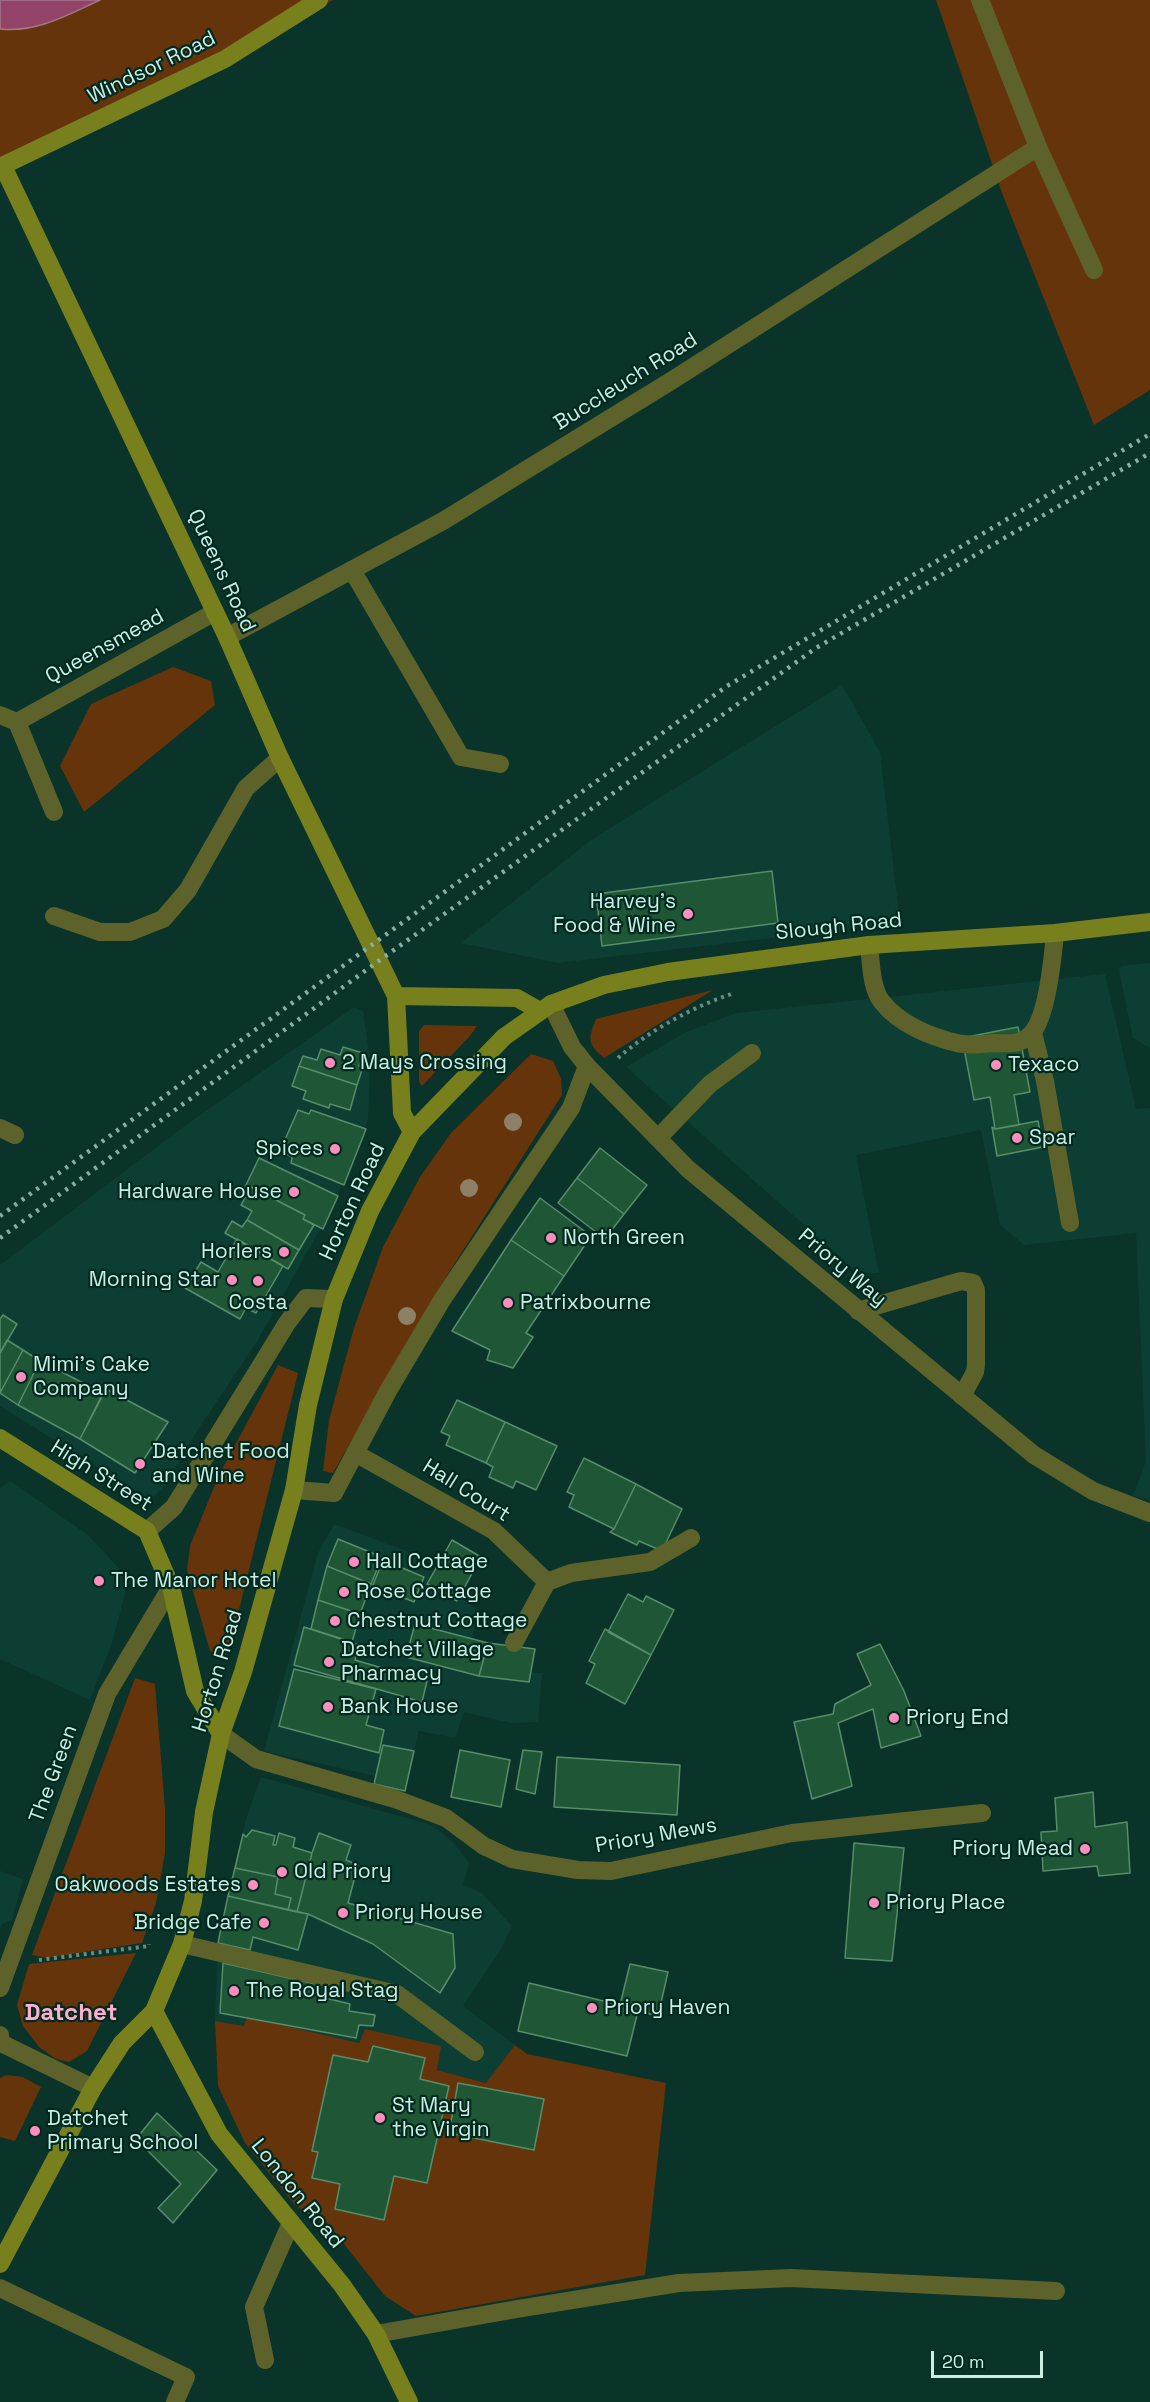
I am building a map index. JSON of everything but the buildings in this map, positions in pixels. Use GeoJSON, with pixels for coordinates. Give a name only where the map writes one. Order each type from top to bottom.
{"type":"FeatureCollection","features":[{"type":"Feature","properties":{"kind":"main road","name":"Windsor Road"},"geometry":{"type":"LineString","coordinates":[[1,166],[225,59],[319,0]]}},
{"type":"Feature","properties":{"kind":"main road","name":"Queens Road"},"geometry":{"type":"LineString","coordinates":[[1,166],[227,637],[280,758],[396,996],[402,1113],[412,1132]]}},
{"type":"Feature","properties":{"kind":"main road","name":"Slough Road"},"geometry":{"type":"LineString","coordinates":[[545,1008],[604,985],[668,972],[869,945],[1055,933],[1150,922]]}},
{"type":"Feature","properties":{"kind":"main road"},"geometry":{"type":"LineString","coordinates":[[396,996],[518,998],[545,1008]]}},
{"type":"Feature","properties":{"kind":"main road","name":"Horton Road"},"geometry":{"type":"LineString","coordinates":[[1,2260],[93,2088],[122,2043],[154,2011],[182,1944],[193,1901],[204,1812],[221,1734],[243,1672],[294,1490],[308,1405],[334,1299],[370,1211],[412,1132],[504,1037],[545,1008]]}},
{"type":"Feature","properties":{"kind":"main road","name":"High Street"},"geometry":{"type":"LineString","coordinates":[[0,1438],[147,1531],[171,1587],[195,1691],[221,1734]]}},
{"type":"Feature","properties":{"kind":"main road","name":"London Road"},"geometry":{"type":"LineString","coordinates":[[154,2011],[219,2134],[342,2285],[376,2334],[409,2402]]}},
{"type":"Feature","properties":{"kind":"street"},"geometry":{"type":"LineString","coordinates":[[980,0],[1038,147],[1094,270]]}},
{"type":"Feature","properties":{"kind":"street","name":"Buccleuch Road"},"geometry":{"type":"LineString","coordinates":[[227,637],[443,521],[671,381],[1038,147]]}},
{"type":"Feature","properties":{"kind":"street"},"geometry":{"type":"LineString","coordinates":[[352,570],[461,757],[500,764]]}},
{"type":"Feature","properties":{"kind":"street","name":"Queensmead"},"geometry":{"type":"LineString","coordinates":[[17,722],[215,612]]}},
{"type":"Feature","properties":{"kind":"street"},"geometry":{"type":"LineString","coordinates":[[0,715],[17,722],[54,812]]}},
{"type":"Feature","properties":{"kind":"street"},"geometry":{"type":"LineString","coordinates":[[54,916],[100,932],[130,932],[163,919],[188,890],[246,788],[280,758]]}},
{"type":"Feature","properties":{"kind":"street"},"geometry":{"type":"LineString","coordinates":[[869,945],[875,984],[881,1001],[900,1018],[920,1031],[958,1044],[1021,1043],[1033,1033],[1042,1010],[1049,981],[1055,933]]}},
{"type":"Feature","properties":{"kind":"street","name":"Priory Way"},"geometry":{"type":"LineString","coordinates":[[545,1008],[593,1072],[687,1169],[1034,1455],[1093,1491],[1150,1513]]}},
{"type":"Feature","properties":{"kind":"street"},"geometry":{"type":"LineString","coordinates":[[1033,1033],[1045,1081],[1070,1222]]}},
{"type":"Feature","properties":{"kind":"street"},"geometry":{"type":"LineString","coordinates":[[658,1138],[710,1084],[752,1053]]}},
{"type":"Feature","properties":{"kind":"street"},"geometry":{"type":"LineString","coordinates":[[294,1490],[333,1493],[388,1390],[442,1300],[593,1072]]}},
{"type":"Feature","properties":{"kind":"street"},"geometry":{"type":"LineString","coordinates":[[858,1311],[961,1281],[973,1284],[976,1290],[977,1352],[975,1372],[962,1396]]}},
{"type":"Feature","properties":{"kind":"street"},"geometry":{"type":"LineString","coordinates":[[147,1531],[174,1507],[287,1323],[306,1298],[334,1299]]}},
{"type":"Feature","properties":{"kind":"street","name":"Hall Court"},"geometry":{"type":"LineString","coordinates":[[355,1453],[494,1531],[547,1582]]}},
{"type":"Feature","properties":{"kind":"street"},"geometry":{"type":"LineString","coordinates":[[514,1643],[547,1582],[571,1573],[650,1562],[692,1538]]}},
{"type":"Feature","properties":{"kind":"street","name":"The Green"},"geometry":{"type":"LineString","coordinates":[[0,1988],[107,1694],[171,1587]]}},
{"type":"Feature","properties":{"kind":"street","name":"Priory Mews"},"geometry":{"type":"LineString","coordinates":[[221,1734],[256,1759],[395,1799],[446,1818],[484,1846],[512,1858],[578,1870],[610,1871],[792,1833],[982,1813]]}},
{"type":"Feature","properties":{"kind":"street"},"geometry":{"type":"LineString","coordinates":[[182,1944],[397,1994],[475,2052]]}},
{"type":"Feature","properties":{"kind":"street"},"geometry":{"type":"LineString","coordinates":[[0,2040],[93,2088]]}},
{"type":"Feature","properties":{"kind":"street"},"geometry":{"type":"LineString","coordinates":[[265,2360],[254,2307],[291,2223]]}},
{"type":"Feature","properties":{"kind":"street"},"geometry":{"type":"LineString","coordinates":[[376,2334],[679,2283],[791,2278],[1056,2290]]}},
{"type":"Feature","properties":{"kind":"street"},"geometry":{"type":"LineString","coordinates":[[0,2289],[186,2377],[175,2402]]}},
{"type":"Feature","properties":{"kind":"path"},"geometry":{"type":"LineString","coordinates":[[593,1072],[672,1021],[734,993],[746,961]]}},
{"type":"Feature","properties":{"kind":"path"},"geometry":{"type":"LineString","coordinates":[[9,1964],[149,1946],[152,1936]]}},
{"type":"Feature","properties":{"kind":"shaded area"},"geometry":{"type":"Polygon","coordinates":[[[0,0],[333,0],[225,59],[0,167],[0,0]]]}},
{"type":"Feature","properties":{"kind":"shaded area"},"geometry":{"type":"Polygon","coordinates":[[[0,0],[100,0],[52,22],[14,30],[0,29],[0,0]]]}},
{"type":"Feature","properties":{"kind":"shaded area"},"geometry":{"type":"Polygon","coordinates":[[[936,0],[1150,0],[1150,390],[1094,425],[1002,193],[936,0]]]}},
{"type":"Feature","properties":{"kind":"shaded area"},"geometry":{"type":"Polygon","coordinates":[[[173,667],[211,681],[215,705],[84,812],[60,766],[91,704],[173,667]]]}},
{"type":"Feature","properties":{"kind":"shaded area"},"geometry":{"type":"Polygon","coordinates":[[[842,685],[880,752],[900,923],[558,963],[461,943],[591,840],[842,685]]]}},
{"type":"Feature","properties":{"kind":"shaded area"},"geometry":{"type":"Polygon","coordinates":[[[1150,963],[1150,1048],[1133,1038],[1119,970],[1121,966],[1150,963]]]}},
{"type":"Feature","properties":{"kind":"shaded area"},"geometry":{"type":"Polygon","coordinates":[[[1105,974],[1136,1109],[1150,1108],[1150,1500],[1133,1496],[1146,1461],[1136,1233],[1024,1245],[1000,1225],[981,1130],[856,1155],[879,1273],[858,1273],[626,1067],[686,1032],[736,1013],[1105,974]]]}},
{"type":"Feature","properties":{"kind":"shaded area"},"geometry":{"type":"Polygon","coordinates":[[[713,990],[604,1058],[592,1045],[591,1032],[596,1019],[713,990]]]}},
{"type":"Feature","properties":{"kind":"shaded area"},"geometry":{"type":"Polygon","coordinates":[[[354,1007],[363,1011],[370,1058],[368,1120],[331,1210],[258,1340],[195,1434],[166,1485],[150,1500],[0,1406],[0,1265],[190,1122],[354,1007]]]}},
{"type":"Feature","properties":{"kind":"shaded area"},"geometry":{"type":"Polygon","coordinates":[[[424,1025],[477,1026],[422,1086],[419,1082],[419,1031],[424,1025]]]}},
{"type":"Feature","properties":{"kind":"shaded area"},"geometry":{"type":"Polygon","coordinates":[[[531,1054],[553,1061],[561,1079],[562,1095],[448,1274],[333,1473],[323,1471],[329,1420],[354,1328],[383,1247],[420,1177],[451,1133],[531,1054]]]}},
{"type":"Feature","properties":{"kind":"shaded area"},"geometry":{"type":"Polygon","coordinates":[[[278,1365],[298,1373],[230,1646],[223,1660],[210,1651],[187,1570],[190,1546],[219,1475],[278,1365]]]}},
{"type":"Feature","properties":{"kind":"shaded area"},"geometry":{"type":"Polygon","coordinates":[[[10,1481],[88,1535],[129,1579],[112,1643],[90,1700],[0,1659],[0,1488],[10,1481]]]}},
{"type":"Feature","properties":{"kind":"shaded area"},"geometry":{"type":"Polygon","coordinates":[[[334,1524],[414,1554],[474,1608],[477,1618],[472,1638],[488,1643],[482,1670],[542,1673],[538,1722],[511,1723],[464,1712],[455,1738],[419,1731],[406,1783],[264,1751],[318,1553],[334,1524]]]}},
{"type":"Feature","properties":{"kind":"shaded area"},"geometry":{"type":"Polygon","coordinates":[[[135,1678],[155,1684],[165,1809],[165,1853],[156,1903],[142,1943],[47,1958],[32,1955],[135,1678]]]}},
{"type":"Feature","properties":{"kind":"shaded area"},"geometry":{"type":"Polygon","coordinates":[[[261,1777],[432,1825],[454,1843],[469,1863],[463,1885],[482,1893],[512,1926],[501,1949],[463,2006],[515,2045],[486,2083],[437,2070],[440,2046],[365,2029],[359,2043],[247,2017],[245,2026],[215,2021],[218,1936],[246,1819],[261,1777]]]}},
{"type":"Feature","properties":{"kind":"shaded area"},"geometry":{"type":"Polygon","coordinates":[[[0,1871],[23,1879],[12,1920],[2,1924],[0,1928],[0,1871]]]}},
{"type":"Feature","properties":{"kind":"shaded area"},"geometry":{"type":"Polygon","coordinates":[[[136,1953],[87,2051],[69,2062],[56,2059],[39,2047],[23,2026],[17,2005],[29,1964],[136,1953]]]}},
{"type":"Feature","properties":{"kind":"shaded area"},"geometry":{"type":"Polygon","coordinates":[[[247,2017],[359,2043],[365,2029],[441,2046],[437,2070],[486,2083],[515,2045],[527,2054],[666,2083],[645,2275],[416,2316],[385,2296],[333,2230],[295,2205],[245,2143],[218,2086],[215,2021],[244,2026],[247,2017]]]}},
{"type":"Feature","properties":{"kind":"shaded area"},"geometry":{"type":"Polygon","coordinates":[[[6,2075],[23,2077],[41,2087],[15,2141],[0,2137],[0,2078],[6,2075]]]}},
{"type":"Feature","properties":{"kind":"railway"},"geometry":{"type":"LineString","coordinates":[[0,1216],[727,686],[1150,434]]}},
{"type":"Feature","properties":{"kind":"railway"},"geometry":{"type":"LineString","coordinates":[[0,1238],[380,960],[816,648],[1150,453]]}},
{"type":"Feature","properties":{"kind":"place","name":"Harvey's Food & Wine"},"geometry":{"type":"Point","coordinates":[688,914]}},
{"type":"Feature","properties":{"kind":"place","name":"2 Mays Crossing"},"geometry":{"type":"Point","coordinates":[330,1063]}},
{"type":"Feature","properties":{"kind":"place","name":"Texaco"},"geometry":{"type":"Point","coordinates":[996,1065]}},
{"type":"Feature","properties":{"kind":"place","name":"Spar"},"geometry":{"type":"Point","coordinates":[1017,1138]}},
{"type":"Feature","properties":{"kind":"place","name":"Spices"},"geometry":{"type":"Point","coordinates":[335,1149]}},
{"type":"Feature","properties":{"kind":"place","name":"Hardware House"},"geometry":{"type":"Point","coordinates":[294,1192]}},
{"type":"Feature","properties":{"kind":"place","name":"North Green"},"geometry":{"type":"Point","coordinates":[551,1238]}},
{"type":"Feature","properties":{"kind":"place","name":"Horlers"},"geometry":{"type":"Point","coordinates":[284,1252]}},
{"type":"Feature","properties":{"kind":"place","name":"Morning Star"},"geometry":{"type":"Point","coordinates":[232,1280]}},
{"type":"Feature","properties":{"kind":"place","name":"Costa"},"geometry":{"type":"Point","coordinates":[258,1281]}},
{"type":"Feature","properties":{"kind":"place","name":"Patrixbourne"},"geometry":{"type":"Point","coordinates":[508,1303]}},
{"type":"Feature","properties":{"kind":"place","name":"Mimi's Cake Company"},"geometry":{"type":"Point","coordinates":[21,1377]}},
{"type":"Feature","properties":{"kind":"place","name":"Datchet Food and Wine"},"geometry":{"type":"Point","coordinates":[140,1464]}},
{"type":"Feature","properties":{"kind":"place","name":"Hall Cottage"},"geometry":{"type":"Point","coordinates":[354,1562]}},
{"type":"Feature","properties":{"kind":"place","name":"The Manor Hotel"},"geometry":{"type":"Point","coordinates":[99,1581]}},
{"type":"Feature","properties":{"kind":"place","name":"Rose Cottage"},"geometry":{"type":"Point","coordinates":[344,1592]}},
{"type":"Feature","properties":{"kind":"place","name":"Chestnut Cottage"},"geometry":{"type":"Point","coordinates":[335,1621]}},
{"type":"Feature","properties":{"kind":"place","name":"Datchet Village Pharmacy"},"geometry":{"type":"Point","coordinates":[329,1662]}},
{"type":"Feature","properties":{"kind":"place","name":"Bank House"},"geometry":{"type":"Point","coordinates":[328,1707]}},
{"type":"Feature","properties":{"kind":"place","name":"Priory End"},"geometry":{"type":"Point","coordinates":[894,1718]}},
{"type":"Feature","properties":{"kind":"place","name":"Priory Mead"},"geometry":{"type":"Point","coordinates":[1085,1849]}},
{"type":"Feature","properties":{"kind":"place","name":"Old Priory"},"geometry":{"type":"Point","coordinates":[282,1872]}},
{"type":"Feature","properties":{"kind":"place","name":"Oakwoods Estates"},"geometry":{"type":"Point","coordinates":[253,1885]}},
{"type":"Feature","properties":{"kind":"place","name":"Priory Place"},"geometry":{"type":"Point","coordinates":[874,1903]}},
{"type":"Feature","properties":{"kind":"place","name":"Priory House"},"geometry":{"type":"Point","coordinates":[343,1913]}},
{"type":"Feature","properties":{"kind":"place","name":"Bridge Cafe"},"geometry":{"type":"Point","coordinates":[264,1923]}},
{"type":"Feature","properties":{"kind":"place","name":"The Royal Stag"},"geometry":{"type":"Point","coordinates":[234,1991]}},
{"type":"Feature","properties":{"kind":"place","name":"Priory Haven"},"geometry":{"type":"Point","coordinates":[592,2008]}},
{"type":"Feature","properties":{"kind":"place","name":"St Mary the Virgin"},"geometry":{"type":"Point","coordinates":[380,2118]}},
{"type":"Feature","properties":{"kind":"place","name":"Datchet Primary School"},"geometry":{"type":"Point","coordinates":[35,2131]}},
{"type":"Feature","properties":{"kind":"district","name":"Datchet"},"geometry":{"type":"Point","coordinates":[71,2013]}}]}
